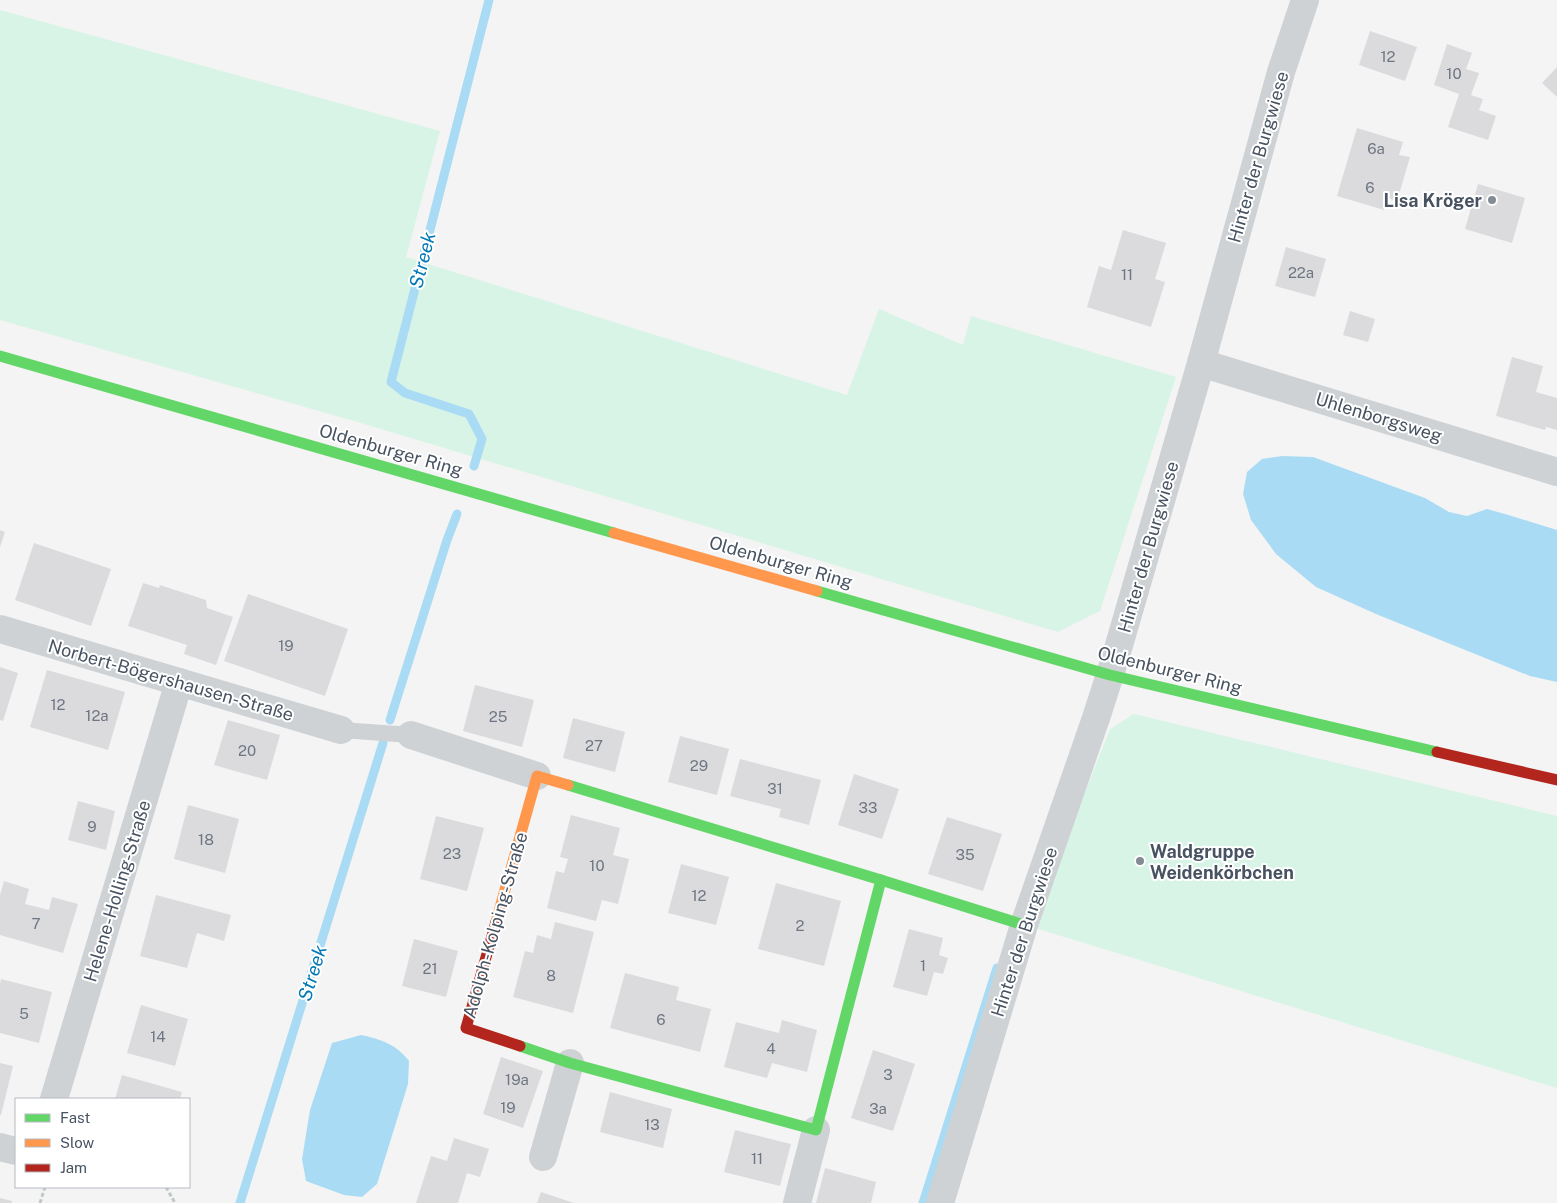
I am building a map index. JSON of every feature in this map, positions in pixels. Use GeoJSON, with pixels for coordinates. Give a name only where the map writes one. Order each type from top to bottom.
{"type":"FeatureCollection","features":[{"type":"Feature","properties":{"kind":"main road","name":"Oldenburger Ring"},"geometry":{"type":"LineString","coordinates":[[0,356],[1110,675],[1557,780]]}},
{"type":"Feature","properties":{"kind":"main road"},"geometry":{"type":"LineString","coordinates":[[537,776],[1024,925]]}},
{"type":"Feature","properties":{"kind":"main road","name":"Adolph-Kolping-Straße"},"geometry":{"type":"LineString","coordinates":[[537,776],[466,1028],[570,1064],[816,1130]]}},
{"type":"Feature","properties":{"kind":"main road"},"geometry":{"type":"LineString","coordinates":[[816,1130],[881,880]]}},
{"type":"Feature","properties":{"kind":"street","name":"Hinter der Burgwiese"},"geometry":{"type":"LineString","coordinates":[[940,1203],[1024,925],[1110,675],[1201,363],[1281,72],[1305,0]]}},
{"type":"Feature","properties":{"kind":"street","name":"Uhlenborgsweg"},"geometry":{"type":"LineString","coordinates":[[1201,363],[1557,472]]}},
{"type":"Feature","properties":{"kind":"street","name":"Norbert-Bögershausen-Straße"},"geometry":{"type":"LineString","coordinates":[[0,629],[341,730]]}},
{"type":"Feature","properties":{"kind":"street","name":"Helene-Holling-Straße"},"geometry":{"type":"LineString","coordinates":[[54,1098],[179,682]]}},
{"type":"Feature","properties":{"kind":"street"},"geometry":{"type":"LineString","coordinates":[[410,735],[537,776]]}},
{"type":"Feature","properties":{"kind":"street"},"geometry":{"type":"LineString","coordinates":[[543,1157],[570,1064]]}},
{"type":"Feature","properties":{"kind":"street"},"geometry":{"type":"LineString","coordinates":[[797,1203],[816,1130]]}},
{"type":"Feature","properties":{"kind":"street"},"geometry":{"type":"LineString","coordinates":[[0,1147],[15,1151]]}},
{"type":"Feature","properties":{"kind":"lane"},"geometry":{"type":"LineString","coordinates":[[341,730],[410,735]]}},
{"type":"Feature","properties":{"kind":"path"},"geometry":{"type":"LineString","coordinates":[[40,1203],[45,1188]]}},
{"type":"Feature","properties":{"kind":"path"},"geometry":{"type":"LineString","coordinates":[[167,1188],[175,1203]]}},
{"type":"Feature","properties":{"kind":"green space"},"geometry":{"type":"Polygon","coordinates":[[[0,10],[440,131],[406,257],[847,395],[879,309],[963,345],[971,316],[1176,377],[1100,611],[1058,632],[361,423],[0,320],[0,10]]]}},
{"type":"Feature","properties":{"kind":"green space"},"geometry":{"type":"Polygon","coordinates":[[[1134,714],[1557,816],[1557,1088],[1032,927],[1110,729],[1134,714]]]}},
{"type":"Feature","properties":{"kind":"water"},"geometry":{"type":"Polygon","coordinates":[[[1282,456],[1313,457],[1425,498],[1449,512],[1467,516],[1487,509],[1557,530],[1557,682],[1530,676],[1376,614],[1316,587],[1276,554],[1251,520],[1243,494],[1247,472],[1262,459],[1282,456]]]}},
{"type":"Feature","properties":{"kind":"water"},"geometry":{"type":"Polygon","coordinates":[[[361,1035],[375,1038],[393,1046],[409,1061],[408,1084],[377,1184],[362,1197],[344,1195],[306,1181],[302,1159],[310,1110],[332,1043],[361,1035]]]}},
{"type":"Feature","properties":{"kind":"building"},"geometry":{"type":"Polygon","coordinates":[[[1370,31],[1417,47],[1405,81],[1359,65],[1370,31]]]}},
{"type":"Feature","properties":{"kind":"building"},"geometry":{"type":"Polygon","coordinates":[[[1447,44],[1472,53],[1466,69],[1479,73],[1471,95],[1483,99],[1479,110],[1496,116],[1488,140],[1448,127],[1459,94],[1434,85],[1447,44]]]}},
{"type":"Feature","properties":{"kind":"building"},"geometry":{"type":"Polygon","coordinates":[[[1557,67],[1557,97],[1542,83],[1557,67]]]}},
{"type":"Feature","properties":{"kind":"building"},"geometry":{"type":"Polygon","coordinates":[[[1357,128],[1403,142],[1399,155],[1410,157],[1397,201],[1387,198],[1384,210],[1337,196],[1357,128]]]}},
{"type":"Feature","properties":{"kind":"building"},"geometry":{"type":"Polygon","coordinates":[[[1478,184],[1525,198],[1512,243],[1465,229],[1478,184]]]}},
{"type":"Feature","properties":{"kind":"building"},"geometry":{"type":"Polygon","coordinates":[[[1123,230],[1166,243],[1155,279],[1165,282],[1151,327],[1087,307],[1099,266],[1111,270],[1123,230]]]}},
{"type":"Feature","properties":{"kind":"building"},"geometry":{"type":"Polygon","coordinates":[[[1286,247],[1326,259],[1315,297],[1275,286],[1286,247]]]}},
{"type":"Feature","properties":{"kind":"building"},"geometry":{"type":"Polygon","coordinates":[[[1350,311],[1375,319],[1368,342],[1343,335],[1350,311]]]}},
{"type":"Feature","properties":{"kind":"building"},"geometry":{"type":"Polygon","coordinates":[[[1512,357],[1543,366],[1536,392],[1557,398],[1557,430],[1546,427],[1545,430],[1496,416],[1512,357]]]}},
{"type":"Feature","properties":{"kind":"building"},"geometry":{"type":"Polygon","coordinates":[[[0,530],[5,532],[0,547],[0,530]]]}},
{"type":"Feature","properties":{"kind":"building"},"geometry":{"type":"Polygon","coordinates":[[[34,543],[111,569],[91,626],[15,600],[34,543]]]}},
{"type":"Feature","properties":{"kind":"building"},"geometry":{"type":"Polygon","coordinates":[[[143,583],[159,588],[160,585],[206,600],[207,608],[233,617],[216,665],[184,654],[187,645],[128,626],[143,583]]]}},
{"type":"Feature","properties":{"kind":"building"},"geometry":{"type":"Polygon","coordinates":[[[248,594],[348,629],[325,696],[224,661],[248,594]]]}},
{"type":"Feature","properties":{"kind":"building"},"geometry":{"type":"Polygon","coordinates":[[[0,667],[18,673],[3,721],[0,720],[0,667]]]}},
{"type":"Feature","properties":{"kind":"building"},"geometry":{"type":"Polygon","coordinates":[[[47,670],[125,692],[108,750],[30,727],[47,670]]]}},
{"type":"Feature","properties":{"kind":"building"},"geometry":{"type":"Polygon","coordinates":[[[475,685],[534,700],[522,747],[463,731],[475,685]]]}},
{"type":"Feature","properties":{"kind":"building"},"geometry":{"type":"Polygon","coordinates":[[[573,718],[625,732],[615,772],[563,758],[573,718]]]}},
{"type":"Feature","properties":{"kind":"building"},"geometry":{"type":"Polygon","coordinates":[[[228,720],[280,735],[267,780],[214,765],[228,720]]]}},
{"type":"Feature","properties":{"kind":"building"},"geometry":{"type":"Polygon","coordinates":[[[680,736],[729,749],[717,795],[668,782],[680,736]]]}},
{"type":"Feature","properties":{"kind":"building"},"geometry":{"type":"Polygon","coordinates":[[[740,759],[821,780],[809,825],[779,817],[781,809],[730,796],[740,759]]]}},
{"type":"Feature","properties":{"kind":"building"},"geometry":{"type":"Polygon","coordinates":[[[854,774],[899,789],[882,839],[838,825],[854,774]]]}},
{"type":"Feature","properties":{"kind":"building"},"geometry":{"type":"Polygon","coordinates":[[[78,801],[115,811],[106,850],[68,840],[78,801]]]}},
{"type":"Feature","properties":{"kind":"building"},"geometry":{"type":"Polygon","coordinates":[[[188,805],[239,819],[225,873],[174,859],[188,805]]]}},
{"type":"Feature","properties":{"kind":"building"},"geometry":{"type":"Polygon","coordinates":[[[571,815],[620,828],[613,855],[629,859],[618,904],[602,900],[596,921],[547,908],[556,871],[564,873],[568,859],[560,857],[571,815]]]}},
{"type":"Feature","properties":{"kind":"building"},"geometry":{"type":"Polygon","coordinates":[[[436,816],[484,828],[467,891],[420,879],[436,816]]]}},
{"type":"Feature","properties":{"kind":"building"},"geometry":{"type":"Polygon","coordinates":[[[947,817],[1002,834],[983,891],[928,874],[947,817]]]}},
{"type":"Feature","properties":{"kind":"building"},"geometry":{"type":"Polygon","coordinates":[[[681,864],[729,877],[716,925],[668,913],[681,864]]]}},
{"type":"Feature","properties":{"kind":"building"},"geometry":{"type":"Polygon","coordinates":[[[4,881],[29,889],[25,904],[49,910],[52,897],[78,904],[63,953],[0,935],[0,895],[4,881]]]}},
{"type":"Feature","properties":{"kind":"building"},"geometry":{"type":"Polygon","coordinates":[[[776,883],[841,901],[824,966],[758,949],[776,883]]]}},
{"type":"Feature","properties":{"kind":"building"},"geometry":{"type":"Polygon","coordinates":[[[156,895],[231,915],[224,941],[197,933],[187,968],[140,956],[156,895]]]}},
{"type":"Feature","properties":{"kind":"building"},"geometry":{"type":"Polygon","coordinates":[[[555,922],[594,932],[573,1013],[513,997],[525,951],[533,953],[537,935],[551,939],[555,922]]]}},
{"type":"Feature","properties":{"kind":"building"},"geometry":{"type":"Polygon","coordinates":[[[909,929],[943,938],[939,955],[948,958],[943,974],[934,972],[927,996],[893,987],[909,929]]]}},
{"type":"Feature","properties":{"kind":"building"},"geometry":{"type":"Polygon","coordinates":[[[414,939],[458,951],[446,997],[402,986],[414,939]]]}},
{"type":"Feature","properties":{"kind":"building"},"geometry":{"type":"Polygon","coordinates":[[[625,973],[679,987],[676,1000],[711,1009],[700,1052],[610,1028],[625,973]]]}},
{"type":"Feature","properties":{"kind":"building"},"geometry":{"type":"Polygon","coordinates":[[[1,979],[52,992],[39,1043],[0,1033],[1,979]]]}},
{"type":"Feature","properties":{"kind":"building"},"geometry":{"type":"Polygon","coordinates":[[[141,1005],[188,1019],[175,1066],[127,1053],[141,1005]]]}},
{"type":"Feature","properties":{"kind":"building"},"geometry":{"type":"Polygon","coordinates":[[[782,1020],[817,1030],[807,1072],[772,1063],[767,1078],[724,1067],[736,1022],[779,1033],[782,1020]]]}},
{"type":"Feature","properties":{"kind":"building"},"geometry":{"type":"Polygon","coordinates":[[[873,1050],[915,1064],[893,1131],[851,1118],[873,1050]]]}},
{"type":"Feature","properties":{"kind":"building"},"geometry":{"type":"Polygon","coordinates":[[[501,1057],[543,1071],[523,1128],[483,1114],[501,1057]]]}},
{"type":"Feature","properties":{"kind":"building"},"geometry":{"type":"Polygon","coordinates":[[[0,1063],[13,1066],[1,1115],[0,1115],[0,1063]]]}},
{"type":"Feature","properties":{"kind":"building"},"geometry":{"type":"Polygon","coordinates":[[[122,1075],[182,1092],[180,1098],[115,1098],[122,1075]]]}},
{"type":"Feature","properties":{"kind":"building"},"geometry":{"type":"Polygon","coordinates":[[[610,1092],[672,1109],[663,1148],[600,1132],[610,1092]]]}},
{"type":"Feature","properties":{"kind":"building"},"geometry":{"type":"Polygon","coordinates":[[[735,1130],[791,1144],[780,1186],[724,1172],[735,1130]]]}},
{"type":"Feature","properties":{"kind":"building"},"geometry":{"type":"Polygon","coordinates":[[[454,1138],[489,1149],[480,1177],[467,1173],[458,1203],[416,1203],[431,1156],[447,1161],[454,1138]]]}},
{"type":"Feature","properties":{"kind":"building"},"geometry":{"type":"Polygon","coordinates":[[[825,1168],[876,1182],[871,1203],[816,1203],[825,1168]]]}},
{"type":"Feature","properties":{"kind":"building"},"geometry":{"type":"Polygon","coordinates":[[[541,1192],[574,1203],[537,1203],[541,1192]]]}},
{"type":"Feature","properties":{"kind":"building"},"geometry":{"type":"Polygon","coordinates":[[[0,1198],[12,1201],[12,1203],[0,1203],[0,1198]]]}},
{"type":"Feature","properties":{"kind":"waterway","name":"Streek"},"geometry":{"type":"LineString","coordinates":[[474,466],[482,439],[469,414],[405,393],[391,382],[489,0]]}},
{"type":"Feature","properties":{"kind":"waterway","name":"Streek"},"geometry":{"type":"LineString","coordinates":[[390,720],[457,514]]}},
{"type":"Feature","properties":{"kind":"waterway","name":"Streek"},"geometry":{"type":"LineString","coordinates":[[240,1203],[383,743]]}},
{"type":"Feature","properties":{"kind":"waterway"},"geometry":{"type":"LineString","coordinates":[[923,1203],[997,968]]}},
{"type":"Feature","properties":{"kind":"traffic: fast"},"geometry":{"type":"LineString","coordinates":[[0,356],[614,533]]}},
{"type":"Feature","properties":{"kind":"traffic: fast"},"geometry":{"type":"LineString","coordinates":[[817,591],[1110,675],[1437,752]]}},
{"type":"Feature","properties":{"kind":"traffic: fast"},"geometry":{"type":"LineString","coordinates":[[568,785],[1024,925]]}},
{"type":"Feature","properties":{"kind":"traffic: fast"},"geometry":{"type":"LineString","coordinates":[[520,1046],[570,1063],[816,1130],[881,880]]}},
{"type":"Feature","properties":{"kind":"traffic: slow"},"geometry":{"type":"LineString","coordinates":[[614,533],[817,591]]}},
{"type":"Feature","properties":{"kind":"traffic: slow"},"geometry":{"type":"LineString","coordinates":[[496,922],[537,776],[568,785]]}},
{"type":"Feature","properties":{"kind":"traffic: jam"},"geometry":{"type":"LineString","coordinates":[[1437,752],[1557,780]]}},
{"type":"Feature","properties":{"kind":"traffic: jam"},"geometry":{"type":"LineString","coordinates":[[496,922],[466,1028],[520,1046]]}},
{"type":"Feature","properties":{"kind":"place","name":"Lisa Kröger"},"geometry":{"type":"Point","coordinates":[1492,200]}},
{"type":"Feature","properties":{"kind":"place","name":"Waldgruppe Weidenkörbchen"},"geometry":{"type":"Point","coordinates":[1140,861]}}]}
